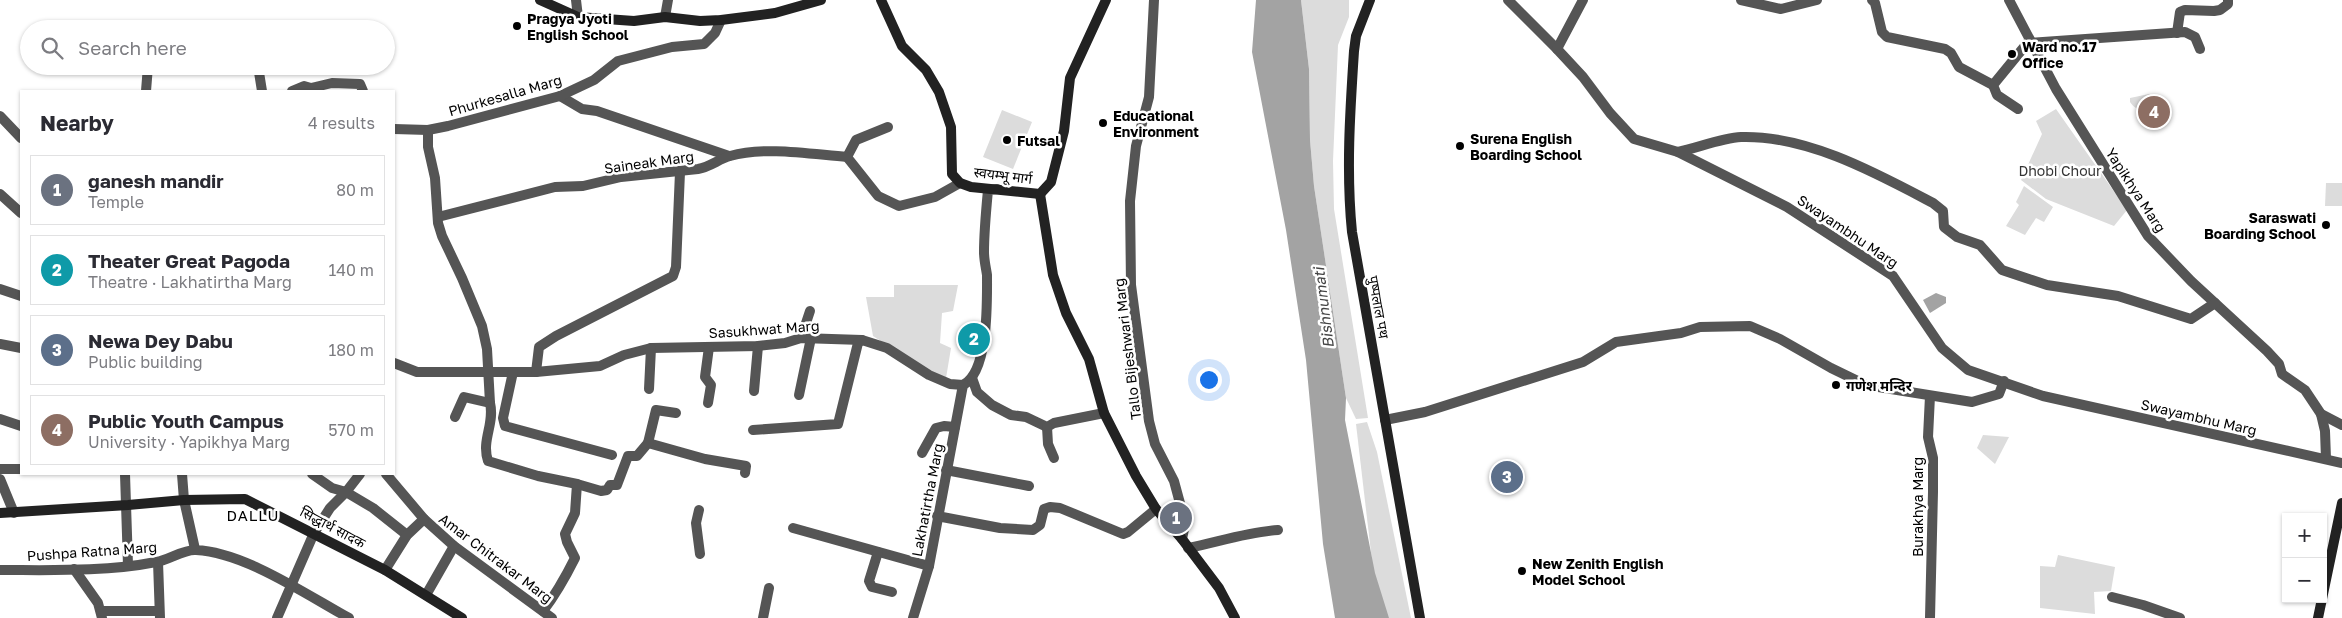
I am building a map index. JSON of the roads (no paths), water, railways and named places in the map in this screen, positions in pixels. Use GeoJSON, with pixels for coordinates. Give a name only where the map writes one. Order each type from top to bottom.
{"type":"FeatureCollection","features":[{"type":"Feature","properties":{"kind":"main road"},"geometry":{"type":"LineString","coordinates":[[540,0],[578,17],[634,22],[665,17],[700,21],[721,20],[775,12],[821,0]]}},
{"type":"Feature","properties":{"kind":"main road","name":"स्वयम्भू मार्ग"},"geometry":{"type":"LineString","coordinates":[[881,0],[902,46],[926,70],[939,92],[951,127],[952,174],[960,183],[971,187],[1040,194],[1051,182],[1064,130],[1070,78],[1106,0]]}},
{"type":"Feature","properties":{"kind":"main road","name":"पुष्पलाल पथ"},"geometry":{"type":"LineString","coordinates":[[1370,0],[1356,36],[1347,172],[1352,232],[1420,618]]}},
{"type":"Feature","properties":{"kind":"main road"},"geometry":{"type":"LineString","coordinates":[[1040,194],[1053,275],[1066,313],[1089,359],[1104,413],[1129,463],[1156,509],[1182,539],[1219,588],[1235,618]]}},
{"type":"Feature","properties":{"kind":"main road","name":"सिद्धार्थ सादक"},"geometry":{"type":"LineString","coordinates":[[0,513],[184,500],[245,499],[385,570],[462,618]]}},
{"type":"Feature","properties":{"kind":"main road"},"geometry":{"type":"LineString","coordinates":[[2318,618],[2342,503]]}},
{"type":"Feature","properties":{"kind":"street"},"geometry":{"type":"LineString","coordinates":[[576,0],[578,17]]}},
{"type":"Feature","properties":{"kind":"street"},"geometry":{"type":"LineString","coordinates":[[665,17],[668,0]]}},
{"type":"Feature","properties":{"kind":"street","name":"Tallo Bijeshwari Marg"},"geometry":{"type":"LineString","coordinates":[[1154,0],[1149,97],[1136,146],[1130,201],[1131,285],[1148,421],[1155,444],[1174,482],[1185,521],[1182,539]]}},
{"type":"Feature","properties":{"kind":"street","name":"Swayambhu Marg"},"geometry":{"type":"LineString","coordinates":[[1508,0],[1583,77],[1610,114],[1634,139],[1678,152],[1787,207],[1893,276],[1942,348],[1968,370],[2043,396],[2342,463]]}},
{"type":"Feature","properties":{"kind":"street"},"geometry":{"type":"LineString","coordinates":[[1557,49],[1583,0]]}},
{"type":"Feature","properties":{"kind":"street"},"geometry":{"type":"LineString","coordinates":[[1742,0],[1781,9],[1817,0]]}},
{"type":"Feature","properties":{"kind":"street"},"geometry":{"type":"LineString","coordinates":[[1872,0],[1882,32],[1887,37],[1945,49],[1951,53],[1959,67],[1993,85],[1997,95],[2018,109]]}},
{"type":"Feature","properties":{"kind":"street","name":"Yapikhya Marg"},"geometry":{"type":"LineString","coordinates":[[2009,0],[2029,42],[2056,89],[2148,236],[2214,303],[2272,356],[2279,364],[2282,374],[2305,390],[2321,414],[2342,425]]}},
{"type":"Feature","properties":{"kind":"street"},"geometry":{"type":"LineString","coordinates":[[2177,33],[2180,12],[2185,10],[2220,10],[2228,4],[2228,0]]}},
{"type":"Feature","properties":{"kind":"street","name":"Phurkesalla Marg"},"geometry":{"type":"LineString","coordinates":[[395,129],[428,130],[560,96],[594,80],[618,62],[672,47],[704,44],[715,33],[721,20]]}},
{"type":"Feature","properties":{"kind":"street"},"geometry":{"type":"LineString","coordinates":[[1993,85],[2029,42],[2185,32],[2195,37],[2200,49]]}},
{"type":"Feature","properties":{"kind":"street"},"geometry":{"type":"LineString","coordinates":[[146,90],[147,75]]}},
{"type":"Feature","properties":{"kind":"street"},"geometry":{"type":"LineString","coordinates":[[259,75],[262,90]]}},
{"type":"Feature","properties":{"kind":"street"},"geometry":{"type":"LineString","coordinates":[[294,90],[304,86],[310,88],[347,82],[360,84],[363,90]]}},
{"type":"Feature","properties":{"kind":"street"},"geometry":{"type":"LineString","coordinates":[[560,96],[582,110],[597,111],[729,156]]}},
{"type":"Feature","properties":{"kind":"street"},"geometry":{"type":"LineString","coordinates":[[0,116],[20,137]]}},
{"type":"Feature","properties":{"kind":"street"},"geometry":{"type":"LineString","coordinates":[[888,127],[856,140],[847,158],[878,196],[900,206],[935,197],[960,183]]}},
{"type":"Feature","properties":{"kind":"street"},"geometry":{"type":"LineString","coordinates":[[428,130],[428,147],[435,178],[438,217],[442,236],[482,326],[487,349],[487,373],[492,413],[484,449],[488,461],[538,476],[605,491],[610,486],[617,485],[628,456],[637,456],[648,443],[656,410],[676,413]]}},
{"type":"Feature","properties":{"kind":"street"},"geometry":{"type":"LineString","coordinates":[[1678,152],[1740,137],[1795,143],[1841,158],[1933,203],[1943,211],[1944,226],[1957,237],[1980,246],[2002,270],[2046,285],[2118,296],[2191,319],[2214,303]]}},
{"type":"Feature","properties":{"kind":"street","name":"Saineak Marg"},"geometry":{"type":"LineString","coordinates":[[438,217],[555,187],[582,186],[621,177],[706,168],[729,156],[783,151],[847,158]]}},
{"type":"Feature","properties":{"kind":"street"},"geometry":{"type":"LineString","coordinates":[[536,372],[540,347],[556,336],[673,276],[676,266],[680,172]]}},
{"type":"Feature","properties":{"kind":"street"},"geometry":{"type":"LineString","coordinates":[[963,385],[972,378],[979,362],[984,337],[987,276],[984,238],[988,190],[997,189]]}},
{"type":"Feature","properties":{"kind":"street"},"geometry":{"type":"LineString","coordinates":[[0,194],[20,212]]}},
{"type":"Feature","properties":{"kind":"street"},"geometry":{"type":"LineString","coordinates":[[0,290],[20,296]]}},
{"type":"Feature","properties":{"kind":"street"},"geometry":{"type":"LineString","coordinates":[[799,395],[810,311]]}},
{"type":"Feature","properties":{"kind":"street"},"geometry":{"type":"LineString","coordinates":[[1385,420],[1424,412],[1583,362],[1616,342],[1681,333],[1700,328],[1750,326],[1780,339],[1866,386],[1972,402],[1999,394],[2004,381]]}},
{"type":"Feature","properties":{"kind":"street","name":"Sasukhwat Marg"},"geometry":{"type":"LineString","coordinates":[[395,363],[417,372],[536,372],[600,366],[624,355],[651,348],[758,346],[806,338],[862,340],[887,348],[929,375],[950,384],[963,385]]}},
{"type":"Feature","properties":{"kind":"street"},"geometry":{"type":"LineString","coordinates":[[753,430],[838,424],[848,377],[858,343],[862,340]]}},
{"type":"Feature","properties":{"kind":"street"},"geometry":{"type":"LineString","coordinates":[[0,344],[20,348]]}},
{"type":"Feature","properties":{"kind":"street"},"geometry":{"type":"LineString","coordinates":[[754,391],[758,346]]}},
{"type":"Feature","properties":{"kind":"street"},"geometry":{"type":"LineString","coordinates":[[708,403],[710,385],[705,377],[709,347]]}},
{"type":"Feature","properties":{"kind":"street"},"geometry":{"type":"LineString","coordinates":[[649,389],[651,348]]}},
{"type":"Feature","properties":{"kind":"street"},"geometry":{"type":"LineString","coordinates":[[514,372],[502,418],[505,426],[612,455]]}},
{"type":"Feature","properties":{"kind":"street"},"geometry":{"type":"LineString","coordinates":[[972,378],[977,392],[992,405],[1011,416],[1026,417],[1047,427]]}},
{"type":"Feature","properties":{"kind":"street","name":"Lakhatirtha Marg"},"geometry":{"type":"LineString","coordinates":[[914,618],[929,566],[963,385]]}},
{"type":"Feature","properties":{"kind":"street","name":"Burakhya Marg"},"geometry":{"type":"LineString","coordinates":[[1930,396],[1928,437],[1933,458],[1933,475],[1930,618]]}},
{"type":"Feature","properties":{"kind":"street"},"geometry":{"type":"LineString","coordinates":[[455,417],[464,397],[490,403]]}},
{"type":"Feature","properties":{"kind":"street"},"geometry":{"type":"LineString","coordinates":[[1047,427],[1054,423],[1104,413]]}},
{"type":"Feature","properties":{"kind":"street"},"geometry":{"type":"LineString","coordinates":[[2321,414],[2325,431],[2326,459]]}},
{"type":"Feature","properties":{"kind":"street"},"geometry":{"type":"LineString","coordinates":[[0,419],[20,426]]}},
{"type":"Feature","properties":{"kind":"street"},"geometry":{"type":"LineString","coordinates":[[922,453],[936,428],[944,426],[954,427]]}},
{"type":"Feature","properties":{"kind":"street"},"geometry":{"type":"LineString","coordinates":[[1047,427],[1048,444],[1054,458]]}},
{"type":"Feature","properties":{"kind":"street"},"geometry":{"type":"LineString","coordinates":[[648,443],[705,459],[746,466],[745,473]]}},
{"type":"Feature","properties":{"kind":"street"},"geometry":{"type":"LineString","coordinates":[[0,469],[20,469]]}},
{"type":"Feature","properties":{"kind":"street"},"geometry":{"type":"LineString","coordinates":[[946,470],[1029,486]]}},
{"type":"Feature","properties":{"kind":"street"},"geometry":{"type":"LineString","coordinates":[[125,475],[128,505],[128,565]]}},
{"type":"Feature","properties":{"kind":"street"},"geometry":{"type":"LineString","coordinates":[[182,475],[184,500],[195,549],[221,555],[255,567],[349,618]]}},
{"type":"Feature","properties":{"kind":"street"},"geometry":{"type":"LineString","coordinates":[[313,475],[332,488],[346,492],[373,508],[407,535]]}},
{"type":"Feature","properties":{"kind":"street"},"geometry":{"type":"LineString","coordinates":[[277,618],[314,534],[330,508],[359,475]]}},
{"type":"Feature","properties":{"kind":"street","name":"Amar Chitrakar Marg"},"geometry":{"type":"LineString","coordinates":[[387,475],[424,519],[454,546],[500,582],[552,618]]}},
{"type":"Feature","properties":{"kind":"street"},"geometry":{"type":"LineString","coordinates":[[0,479],[14,513]]}},
{"type":"Feature","properties":{"kind":"street"},"geometry":{"type":"LineString","coordinates":[[543,611],[557,592],[576,558],[565,538],[565,534],[575,513],[577,484]]}},
{"type":"Feature","properties":{"kind":"street"},"geometry":{"type":"LineString","coordinates":[[937,516],[1000,528],[1032,530],[1040,525],[1044,509],[1050,507],[1060,508],[1123,534],[1156,509]]}},
{"type":"Feature","properties":{"kind":"street"},"geometry":{"type":"LineString","coordinates":[[699,510],[696,523],[700,554]]}},
{"type":"Feature","properties":{"kind":"street"},"geometry":{"type":"LineString","coordinates":[[385,570],[407,535],[424,519]]}},
{"type":"Feature","properties":{"kind":"street"},"geometry":{"type":"LineString","coordinates":[[793,528],[929,566]]}},
{"type":"Feature","properties":{"kind":"street"},"geometry":{"type":"LineString","coordinates":[[1188,548],[1229,540],[1255,531],[1278,530]]}},
{"type":"Feature","properties":{"kind":"street"},"geometry":{"type":"LineString","coordinates":[[426,595],[454,546]]}},
{"type":"Feature","properties":{"kind":"street","name":"Pushpa Ratna Marg"},"geometry":{"type":"LineString","coordinates":[[0,570],[74,569],[158,562],[195,549]]}},
{"type":"Feature","properties":{"kind":"street"},"geometry":{"type":"LineString","coordinates":[[878,552],[869,581],[872,587],[892,592]]}},
{"type":"Feature","properties":{"kind":"street"},"geometry":{"type":"LineString","coordinates":[[74,569],[98,602],[101,614],[159,614],[158,562]]}},
{"type":"Feature","properties":{"kind":"street"},"geometry":{"type":"LineString","coordinates":[[763,618],[770,588]]}},
{"type":"Feature","properties":{"kind":"street"},"geometry":{"type":"LineString","coordinates":[[2112,597],[2144,605],[2180,618]]}},
{"type":"Feature","properties":{"kind":"water","name":"Bishnumati"},"geometry":{"type":"Polygon","coordinates":[[[1256,0],[1301,0],[1309,69],[1310,140],[1314,186],[1346,398],[1345,420],[1375,573],[1389,618],[1335,618],[1323,544],[1306,360],[1286,230],[1252,52],[1256,0]]]}},
{"type":"Feature","properties":{"kind":"water"},"geometry":{"type":"Polygon","coordinates":[[[1936,293],[1946,297],[1946,303],[1930,313],[1923,300],[1936,293]]]}},
{"type":"Feature","properties":{"kind":"place","name":"Pragya Jyoti English School"},"geometry":{"type":"Point","coordinates":[517,26]}},
{"type":"Feature","properties":{"kind":"place","name":"Ward no.17 Office"},"geometry":{"type":"Point","coordinates":[2012,54]}},
{"type":"Feature","properties":{"kind":"place","name":"Public Youth Campus"},"geometry":{"type":"Point","coordinates":[2154,112]}},
{"type":"Feature","properties":{"kind":"place","name":"Educational Environment"},"geometry":{"type":"Point","coordinates":[1103,123]}},
{"type":"Feature","properties":{"kind":"place","name":"Futsal"},"geometry":{"type":"Point","coordinates":[1007,140]}},
{"type":"Feature","properties":{"kind":"place","name":"Surena English Boarding School"},"geometry":{"type":"Point","coordinates":[1460,146]}},
{"type":"Feature","properties":{"kind":"place","name":"Saraswati Boarding School"},"geometry":{"type":"Point","coordinates":[2326,225]}},
{"type":"Feature","properties":{"kind":"place","name":"Theater Great Pagoda"},"geometry":{"type":"Point","coordinates":[974,339]}},
{"type":"Feature","properties":{"kind":"place","name":"गणेश मन्दिर"},"geometry":{"type":"Point","coordinates":[1836,385]}},
{"type":"Feature","properties":{"kind":"place","name":"Newa Dey Dabu"},"geometry":{"type":"Point","coordinates":[1507,477]}},
{"type":"Feature","properties":{"kind":"place","name":"ganesh mandir"},"geometry":{"type":"Point","coordinates":[1176,518]}},
{"type":"Feature","properties":{"kind":"place","name":"New Zenith English Model School"},"geometry":{"type":"Point","coordinates":[1522,571]}},
{"type":"Feature","properties":{"kind":"district","name":"DALLU"},"geometry":{"type":"Point","coordinates":[253,515]}},
{"type":"Feature","properties":{"kind":"park label","name":"Dhobi Chour"},"geometry":{"type":"Point","coordinates":[2060,170]}}]}
